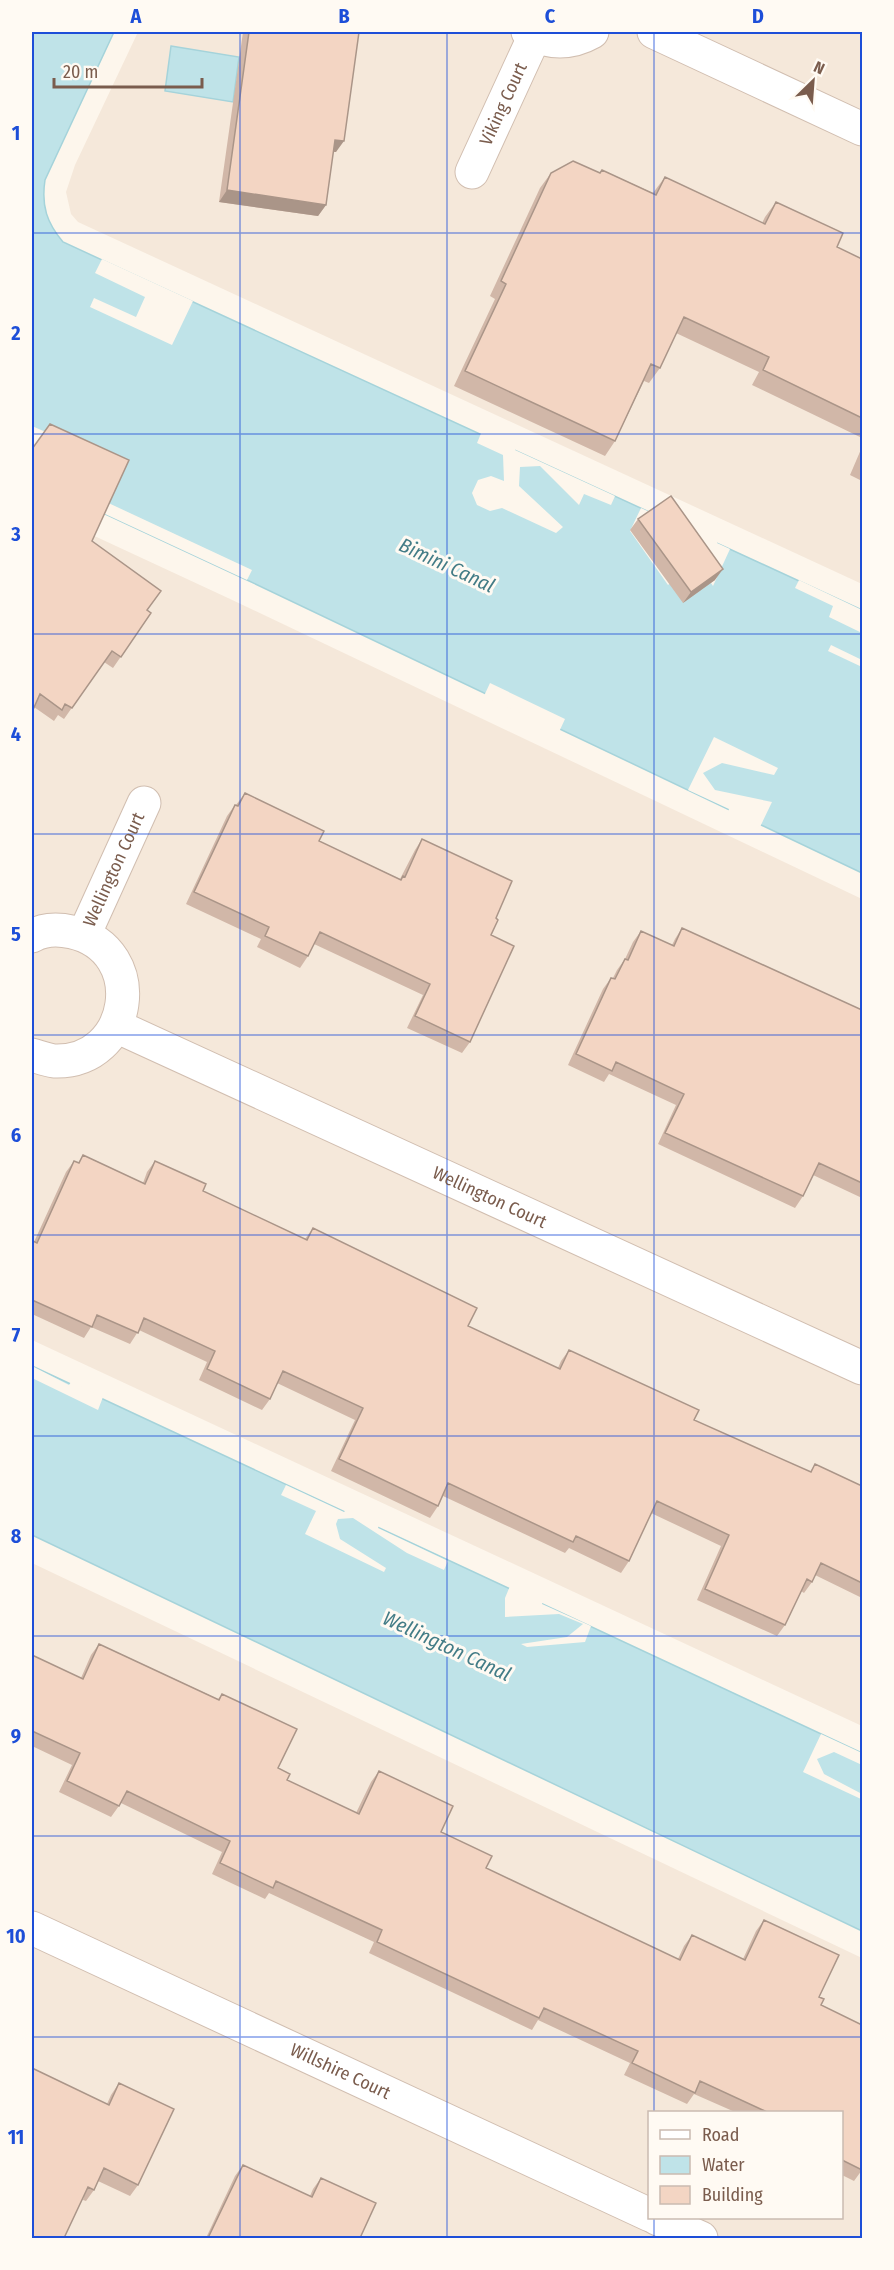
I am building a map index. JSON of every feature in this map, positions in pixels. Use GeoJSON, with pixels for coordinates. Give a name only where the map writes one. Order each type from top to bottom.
{"type":"FeatureCollection","features":[{"type":"Feature","properties":{"kind":"street","name":"Viking Court"},"geometry":{"type":"LineString","coordinates":[[472,172],[531,33],[540,39],[561,42],[581,38],[592,32]]}},
{"type":"Feature","properties":{"kind":"street"},"geometry":{"type":"LineString","coordinates":[[654,32],[862,129]]}},
{"type":"Feature","properties":{"kind":"street","name":"Wellington Court"},"geometry":{"type":"LineString","coordinates":[[84,935],[144,803]]}},
{"type":"Feature","properties":{"kind":"street","name":"Wellington Court"},"geometry":{"type":"LineString","coordinates":[[32,936],[39,932],[62,929],[84,935],[103,947],[117,965],[124,987],[122,1010],[116,1026],[98,1047],[77,1058],[54,1060],[32,1055]]}},
{"type":"Feature","properties":{"kind":"street","name":"Wellington Court"},"geometry":{"type":"LineString","coordinates":[[116,1026],[862,1368]]}},
{"type":"Feature","properties":{"kind":"street","name":"Willshire Court"},"geometry":{"type":"LineString","coordinates":[[32,1928],[648,2214]]}},
{"type":"Feature","properties":{"kind":"street"},"geometry":{"type":"LineString","coordinates":[[660,2219],[701,2238]]}},
{"type":"Feature","properties":{"kind":"shaded area"},"geometry":{"type":"Polygon","coordinates":[[[138,32],[862,32],[862,584],[78,222],[71,214],[66,192],[75,165],[138,32]]]}},
{"type":"Feature","properties":{"kind":"shaded area"},"geometry":{"type":"Polygon","coordinates":[[[32,507],[862,899],[862,1726],[32,1340],[32,507]]]}},
{"type":"Feature","properties":{"kind":"shaded area"},"geometry":{"type":"Polygon","coordinates":[[[32,1563],[862,1958],[862,2238],[32,2238],[32,1563]]]}},
{"type":"Feature","properties":{"kind":"water","name":"Bimini Canal"},"geometry":{"type":"Polygon","coordinates":[[[32,32],[114,32],[45,180],[46,214],[63,242],[862,610],[862,873],[32,480],[32,32]]]}},
{"type":"Feature","properties":{"kind":"water"},"geometry":{"type":"Polygon","coordinates":[[[171,46],[239,57],[233,102],[165,91],[171,46]]]}},
{"type":"Feature","properties":{"kind":"water","name":"Wellington Canal"},"geometry":{"type":"Polygon","coordinates":[[[32,1366],[862,1753],[862,1931],[32,1535],[32,1366]]]}},
{"type":"Feature","properties":{"kind":"pier"},"geometry":{"type":"Polygon","coordinates":[[[102,259],[193,301],[172,345],[90,307],[94,298],[136,317],[145,297],[95,273],[102,259]]]}},
{"type":"Feature","properties":{"kind":"pier"},"geometry":{"type":"Polygon","coordinates":[[[32,426],[73,444],[57,479],[252,570],[247,580],[32,480],[32,426]]]}},
{"type":"Feature","properties":{"kind":"pier"},"geometry":{"type":"Polygon","coordinates":[[[482,431],[516,447],[515,450],[615,496],[611,505],[584,494],[579,505],[540,466],[520,467],[519,486],[563,527],[556,533],[502,508],[490,511],[477,505],[472,493],[478,480],[491,476],[504,481],[503,455],[477,443],[482,431]]]}},
{"type":"Feature","properties":{"kind":"pier"},"geometry":{"type":"Polygon","coordinates":[[[641,508],[718,540],[717,543],[730,549],[713,586],[678,534],[674,580],[668,585],[630,531],[641,508]]]}},
{"type":"Feature","properties":{"kind":"pier"},"geometry":{"type":"Polygon","coordinates":[[[799,580],[862,610],[862,633],[829,617],[833,606],[795,588],[799,580]]]}},
{"type":"Feature","properties":{"kind":"pier"},"geometry":{"type":"Polygon","coordinates":[[[831,645],[862,660],[862,667],[828,651],[831,645]]]}},
{"type":"Feature","properties":{"kind":"pier"},"geometry":{"type":"Polygon","coordinates":[[[490,683],[565,719],[559,732],[484,696],[490,683]]]}},
{"type":"Feature","properties":{"kind":"pier"},"geometry":{"type":"Polygon","coordinates":[[[714,737],[778,768],[774,775],[722,763],[703,773],[715,790],[772,802],[760,827],[728,812],[729,809],[688,790],[714,737]]]}},
{"type":"Feature","properties":{"kind":"pier"},"geometry":{"type":"Polygon","coordinates":[[[32,1366],[69,1385],[71,1382],[103,1397],[98,1410],[32,1378],[32,1366]]]}},
{"type":"Feature","properties":{"kind":"pier"},"geometry":{"type":"Polygon","coordinates":[[[286,1485],[344,1512],[346,1510],[379,1525],[378,1528],[448,1561],[444,1570],[407,1553],[353,1518],[338,1519],[336,1524],[340,1539],[386,1568],[384,1572],[305,1534],[316,1511],[281,1495],[286,1485]]]}},
{"type":"Feature","properties":{"kind":"pier"},"geometry":{"type":"Polygon","coordinates":[[[510,1586],[543,1601],[542,1604],[591,1626],[585,1642],[527,1647],[521,1644],[567,1637],[583,1624],[559,1614],[505,1617],[505,1598],[510,1586]]]}},
{"type":"Feature","properties":{"kind":"pier"},"geometry":{"type":"Polygon","coordinates":[[[821,1734],[862,1753],[862,1765],[834,1752],[817,1759],[824,1774],[862,1794],[861,1799],[803,1772],[821,1734]]]}},
{"type":"Feature","properties":{"kind":"building"},"geometry":{"type":"Polygon","coordinates":[[[249,32],[359,32],[344,141],[335,140],[326,205],[227,190],[249,32]]]}},
{"type":"Feature","properties":{"kind":"building"},"geometry":{"type":"Polygon","coordinates":[[[573,161],[600,173],[602,170],[656,195],[665,177],[765,224],[776,202],[843,233],[837,247],[862,259],[862,418],[763,370],[769,357],[684,317],[660,368],[651,364],[615,441],[465,371],[506,284],[501,281],[551,173],[573,161]]]}},
{"type":"Feature","properties":{"kind":"building"},"geometry":{"type":"Polygon","coordinates":[[[50,424],[129,460],[92,541],[161,591],[147,610],[151,613],[121,657],[112,651],[72,708],[65,704],[62,710],[40,694],[32,712],[32,449],[50,424]]]}},
{"type":"Feature","properties":{"kind":"building"},"geometry":{"type":"Polygon","coordinates":[[[671,496],[723,569],[691,592],[638,519],[671,496]]]}},
{"type":"Feature","properties":{"kind":"building"},"geometry":{"type":"Polygon","coordinates":[[[245,793],[324,831],[319,841],[401,880],[403,876],[405,877],[422,839],[512,881],[491,935],[514,946],[470,1042],[415,1016],[430,984],[320,932],[308,956],[265,936],[269,927],[194,892],[235,805],[238,806],[245,793]]]}},
{"type":"Feature","properties":{"kind":"building"},"geometry":{"type":"Polygon","coordinates":[[[682,928],[862,1010],[862,1183],[819,1163],[803,1196],[665,1133],[684,1094],[616,1062],[612,1071],[576,1054],[611,978],[615,979],[625,959],[628,960],[641,931],[674,946],[682,928]]]}},
{"type":"Feature","properties":{"kind":"building"},"geometry":{"type":"Polygon","coordinates":[[[83,1155],[145,1184],[155,1161],[206,1184],[203,1191],[307,1240],[313,1228],[477,1308],[468,1326],[560,1369],[569,1350],[699,1410],[694,1420],[811,1472],[815,1464],[862,1486],[862,1583],[821,1563],[812,1582],[807,1579],[785,1625],[705,1589],[729,1535],[657,1501],[629,1561],[576,1536],[573,1542],[448,1483],[438,1506],[339,1459],[363,1408],[283,1371],[270,1399],[207,1369],[215,1351],[144,1318],[138,1333],[97,1315],[92,1327],[32,1300],[33,1241],[37,1243],[74,1161],[79,1163],[83,1155]]]}},
{"type":"Feature","properties":{"kind":"building"},"geometry":{"type":"Polygon","coordinates":[[[99,1644],[219,1700],[222,1694],[297,1729],[278,1768],[290,1774],[287,1780],[359,1814],[379,1771],[453,1806],[441,1832],[492,1856],[486,1868],[680,1960],[692,1935],[745,1960],[764,1920],[839,1955],[819,1997],[824,1999],[821,2005],[862,2025],[862,2170],[843,2160],[843,2111],[765,2111],[700,2081],[695,2093],[632,2063],[638,2051],[544,2008],[539,2018],[377,1942],[382,1930],[276,1881],[273,1888],[220,1863],[230,1841],[127,1791],[119,1806],[67,1781],[80,1753],[32,1731],[32,1655],[83,1679],[99,1644]]]}},
{"type":"Feature","properties":{"kind":"building"},"geometry":{"type":"Polygon","coordinates":[[[32,2068],[109,2105],[119,2083],[174,2109],[138,2185],[104,2168],[94,2190],[88,2187],[64,2238],[32,2238],[32,2068]]]}},
{"type":"Feature","properties":{"kind":"building"},"geometry":{"type":"Polygon","coordinates":[[[243,2165],[312,2197],[321,2178],[376,2203],[360,2238],[208,2238],[243,2165]]]}}]}
